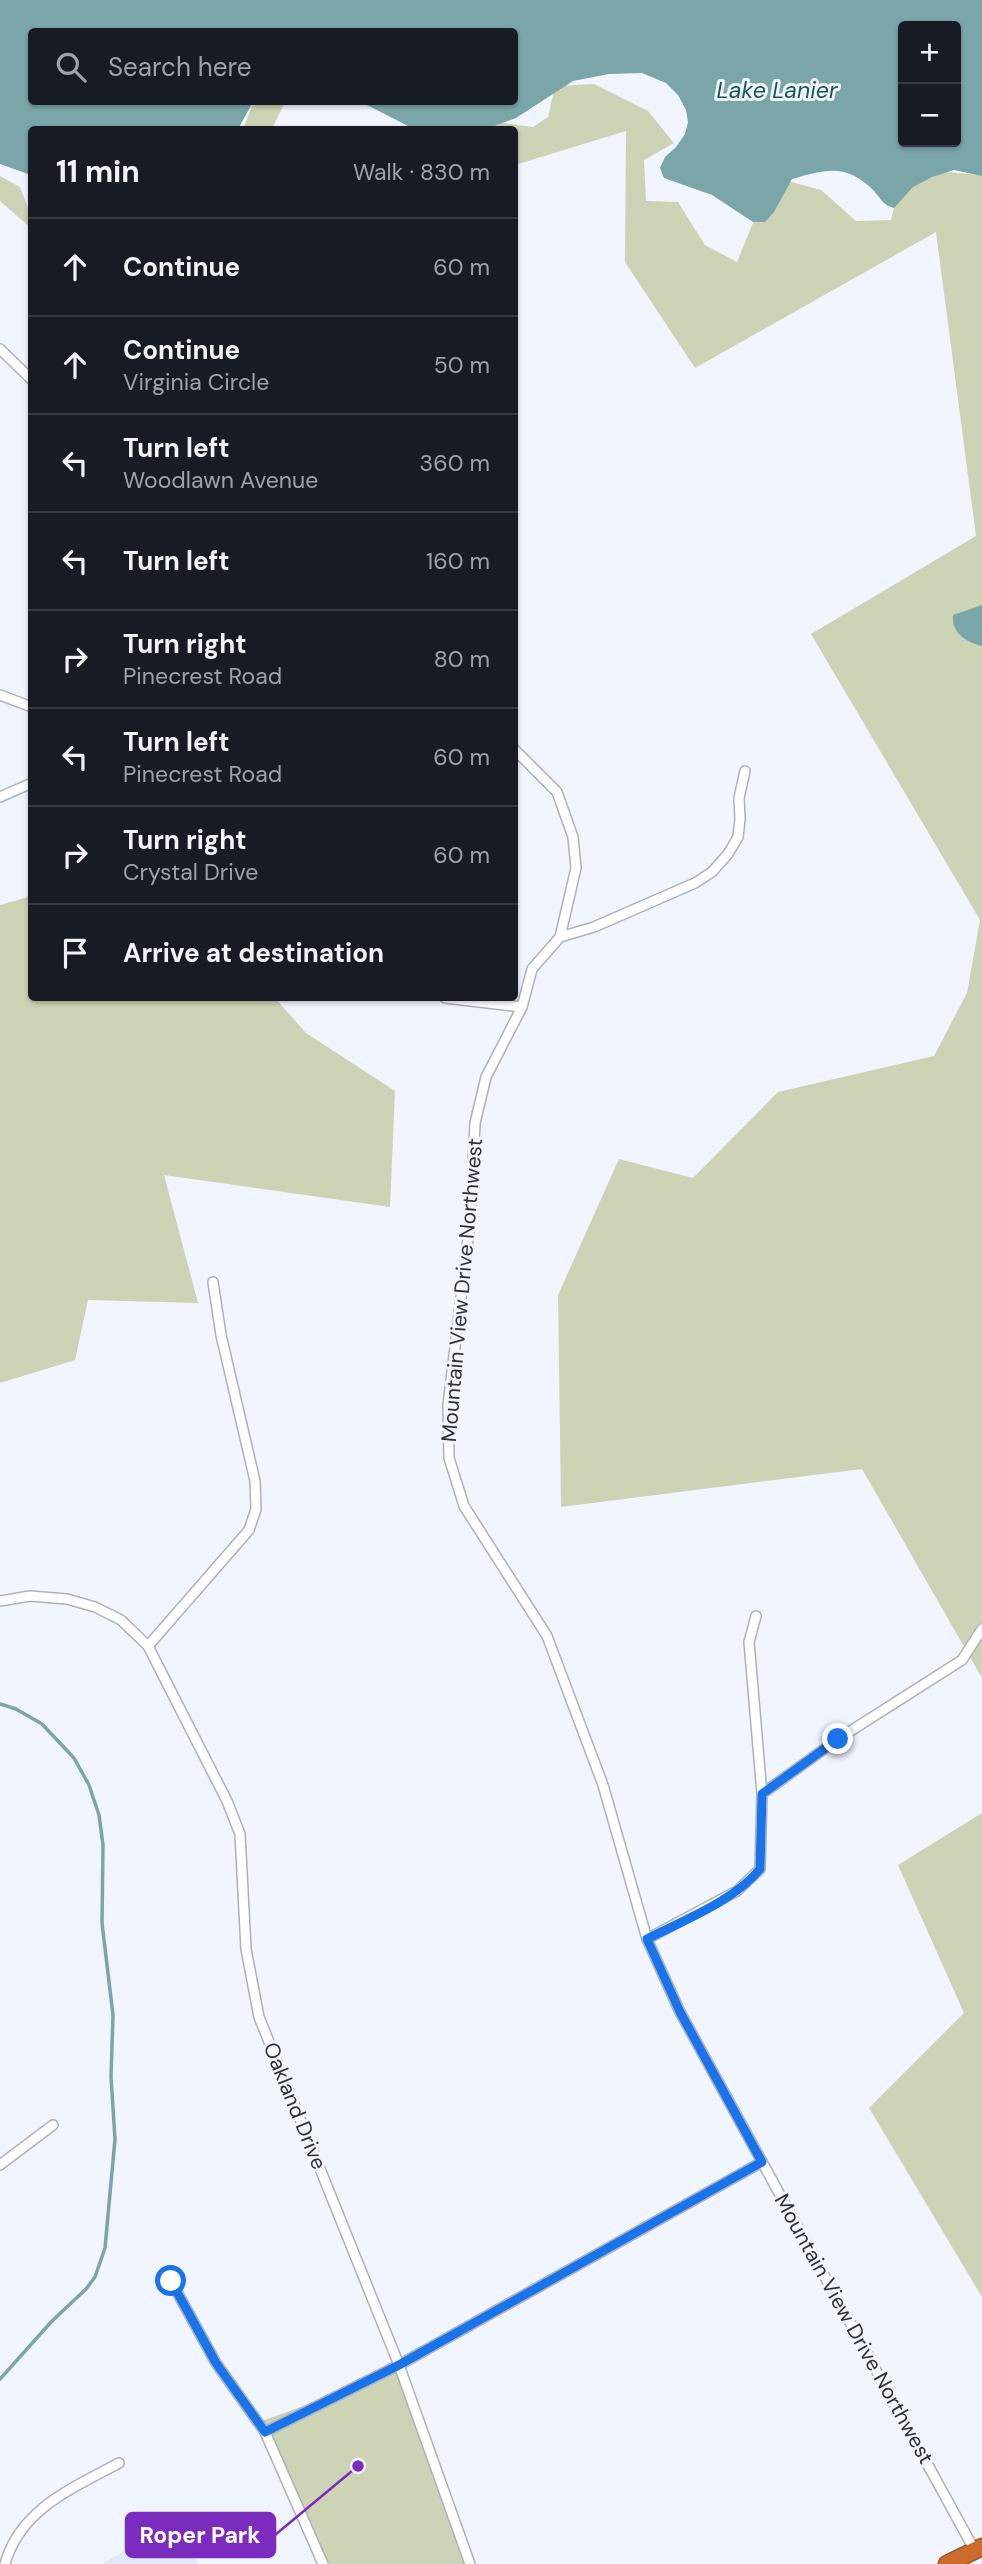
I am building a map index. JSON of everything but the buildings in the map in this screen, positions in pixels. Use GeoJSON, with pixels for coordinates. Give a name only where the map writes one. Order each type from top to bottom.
{"type":"FeatureCollection","features":[{"type":"Feature","properties":{"kind":"highway"},"geometry":{"type":"LineString","coordinates":[[947,2564],[979,2549]]}},
{"type":"Feature","properties":{"kind":"street"},"geometry":{"type":"LineString","coordinates":[[0,349],[28,376]]}},
{"type":"Feature","properties":{"kind":"street"},"geometry":{"type":"LineString","coordinates":[[0,695],[28,706]]}},
{"type":"Feature","properties":{"kind":"street"},"geometry":{"type":"LineString","coordinates":[[518,753],[557,792],[573,837],[576,869],[560,937],[594,927],[695,883],[712,872],[728,854],[738,837],[738,798],[744,771]]}},
{"type":"Feature","properties":{"kind":"street"},"geometry":{"type":"LineString","coordinates":[[0,797],[28,785]]}},
{"type":"Feature","properties":{"kind":"street","name":"Mountain View Drive Northwest"},"geometry":{"type":"LineString","coordinates":[[560,937],[532,969],[522,1007],[486,1077],[475,1123],[470,1223],[449,1405],[449,1458],[464,1506],[547,1636],[603,1785],[647,1939],[680,2012],[979,2549]]}},
{"type":"Feature","properties":{"kind":"street"},"geometry":{"type":"LineString","coordinates":[[471,1001],[522,1007]]}},
{"type":"Feature","properties":{"kind":"street"},"geometry":{"type":"LineString","coordinates":[[148,1646],[236,1547],[249,1530],[256,1509],[255,1481],[221,1335],[213,1282]]}},
{"type":"Feature","properties":{"kind":"street","name":"Oakland Drive"},"geometry":{"type":"LineString","coordinates":[[0,1601],[30,1596],[67,1599],[95,1607],[121,1620],[148,1646],[228,1801],[240,1834],[246,1949],[255,2003],[399,2365],[470,2564]]}},
{"type":"Feature","properties":{"kind":"street"},"geometry":{"type":"LineString","coordinates":[[647,1939],[737,1891],[760,1869],[762,1794],[749,1642],[756,1616]]}},
{"type":"Feature","properties":{"kind":"street"},"geometry":{"type":"LineString","coordinates":[[762,1794],[838,1739],[962,1660],[982,1629]]}},
{"type":"Feature","properties":{"kind":"street"},"geometry":{"type":"LineString","coordinates":[[0,2165],[53,2125]]}},
{"type":"Feature","properties":{"kind":"street"},"geometry":{"type":"LineString","coordinates":[[265,2432],[399,2365],[762,2162]]}},
{"type":"Feature","properties":{"kind":"street"},"geometry":{"type":"LineString","coordinates":[[171,2281],[216,2363],[265,2432],[323,2564]]}},
{"type":"Feature","properties":{"kind":"street"},"geometry":{"type":"LineString","coordinates":[[5,2564],[10,2544],[45,2504],[119,2463]]}},
{"type":"Feature","properties":{"kind":"shaded area"},"geometry":{"type":"Polygon","coordinates":[[[176,2523],[198,2564],[101,2564],[176,2523]]]}},
{"type":"Feature","properties":{"kind":"green space"},"geometry":{"type":"Polygon","coordinates":[[[594,84],[648,111],[674,143],[644,160],[646,201],[678,202],[705,245],[737,262],[753,223],[788,181],[821,190],[856,221],[891,220],[898,193],[932,171],[982,175],[982,1678],[862,1469],[561,1507],[558,1295],[619,1159],[693,1178],[778,1092],[934,1056],[967,993],[980,920],[811,634],[976,536],[936,232],[695,368],[625,262],[626,131],[518,164],[518,126],[480,126],[487,121],[533,127],[548,117],[555,86],[594,84]]]}},
{"type":"Feature","properties":{"kind":"green space"},"geometry":{"type":"Polygon","coordinates":[[[284,105],[273,126],[244,126],[252,106],[284,105]]]}},
{"type":"Feature","properties":{"kind":"green space"},"geometry":{"type":"Polygon","coordinates":[[[0,176],[20,187],[28,208],[28,225],[0,201],[0,176]]]}},
{"type":"Feature","properties":{"kind":"green space"},"geometry":{"type":"Polygon","coordinates":[[[28,897],[28,1001],[278,1001],[306,1033],[395,1091],[390,1207],[164,1175],[198,1303],[88,1300],[75,1360],[0,1383],[0,905],[28,897]]]}},
{"type":"Feature","properties":{"kind":"green space"},"geometry":{"type":"Polygon","coordinates":[[[982,1813],[982,2297],[869,2108],[964,2013],[898,1865],[982,1813]]]}},
{"type":"Feature","properties":{"kind":"green space"},"geometry":{"type":"Polygon","coordinates":[[[402,2370],[470,2564],[324,2564],[262,2421],[402,2370]]]}},
{"type":"Feature","properties":{"kind":"water","name":"Lake Lanier"},"geometry":{"type":"Polygon","coordinates":[[[0,0],[982,0],[982,176],[954,170],[932,177],[913,187],[894,208],[855,176],[845,172],[826,171],[792,179],[774,212],[765,222],[753,222],[712,195],[664,178],[660,168],[665,157],[685,134],[688,122],[686,110],[678,95],[666,83],[642,73],[609,74],[573,81],[516,118],[494,126],[408,126],[367,105],[518,105],[518,28],[28,28],[28,105],[251,105],[240,126],[28,126],[28,174],[0,164],[0,0]]]}},
{"type":"Feature","properties":{"kind":"water"},"geometry":{"type":"Polygon","coordinates":[[[982,605],[982,646],[970,642],[957,632],[953,615],[982,605]]]}},
{"type":"Feature","properties":{"kind":"waterway"},"geometry":{"type":"LineString","coordinates":[[0,1704],[16,1709],[42,1724],[74,1758],[89,1785],[99,1815],[103,1845],[102,1923],[113,2015],[111,2077],[115,2139],[105,2248],[95,2277],[0,2379]]}},
{"type":"Feature","properties":{"kind":"place","name":"Roper Park"},"geometry":{"type":"Point","coordinates":[358,2466]}},
{"type":"Feature","properties":{"kind":"route"},"geometry":{"type":"LineString","coordinates":[[171,2281],[216,2363],[265,2432],[399,2365],[762,2162],[680,2012],[647,1939],[737,1891],[753,1878],[760,1869],[762,1794],[838,1739]]}}]}
